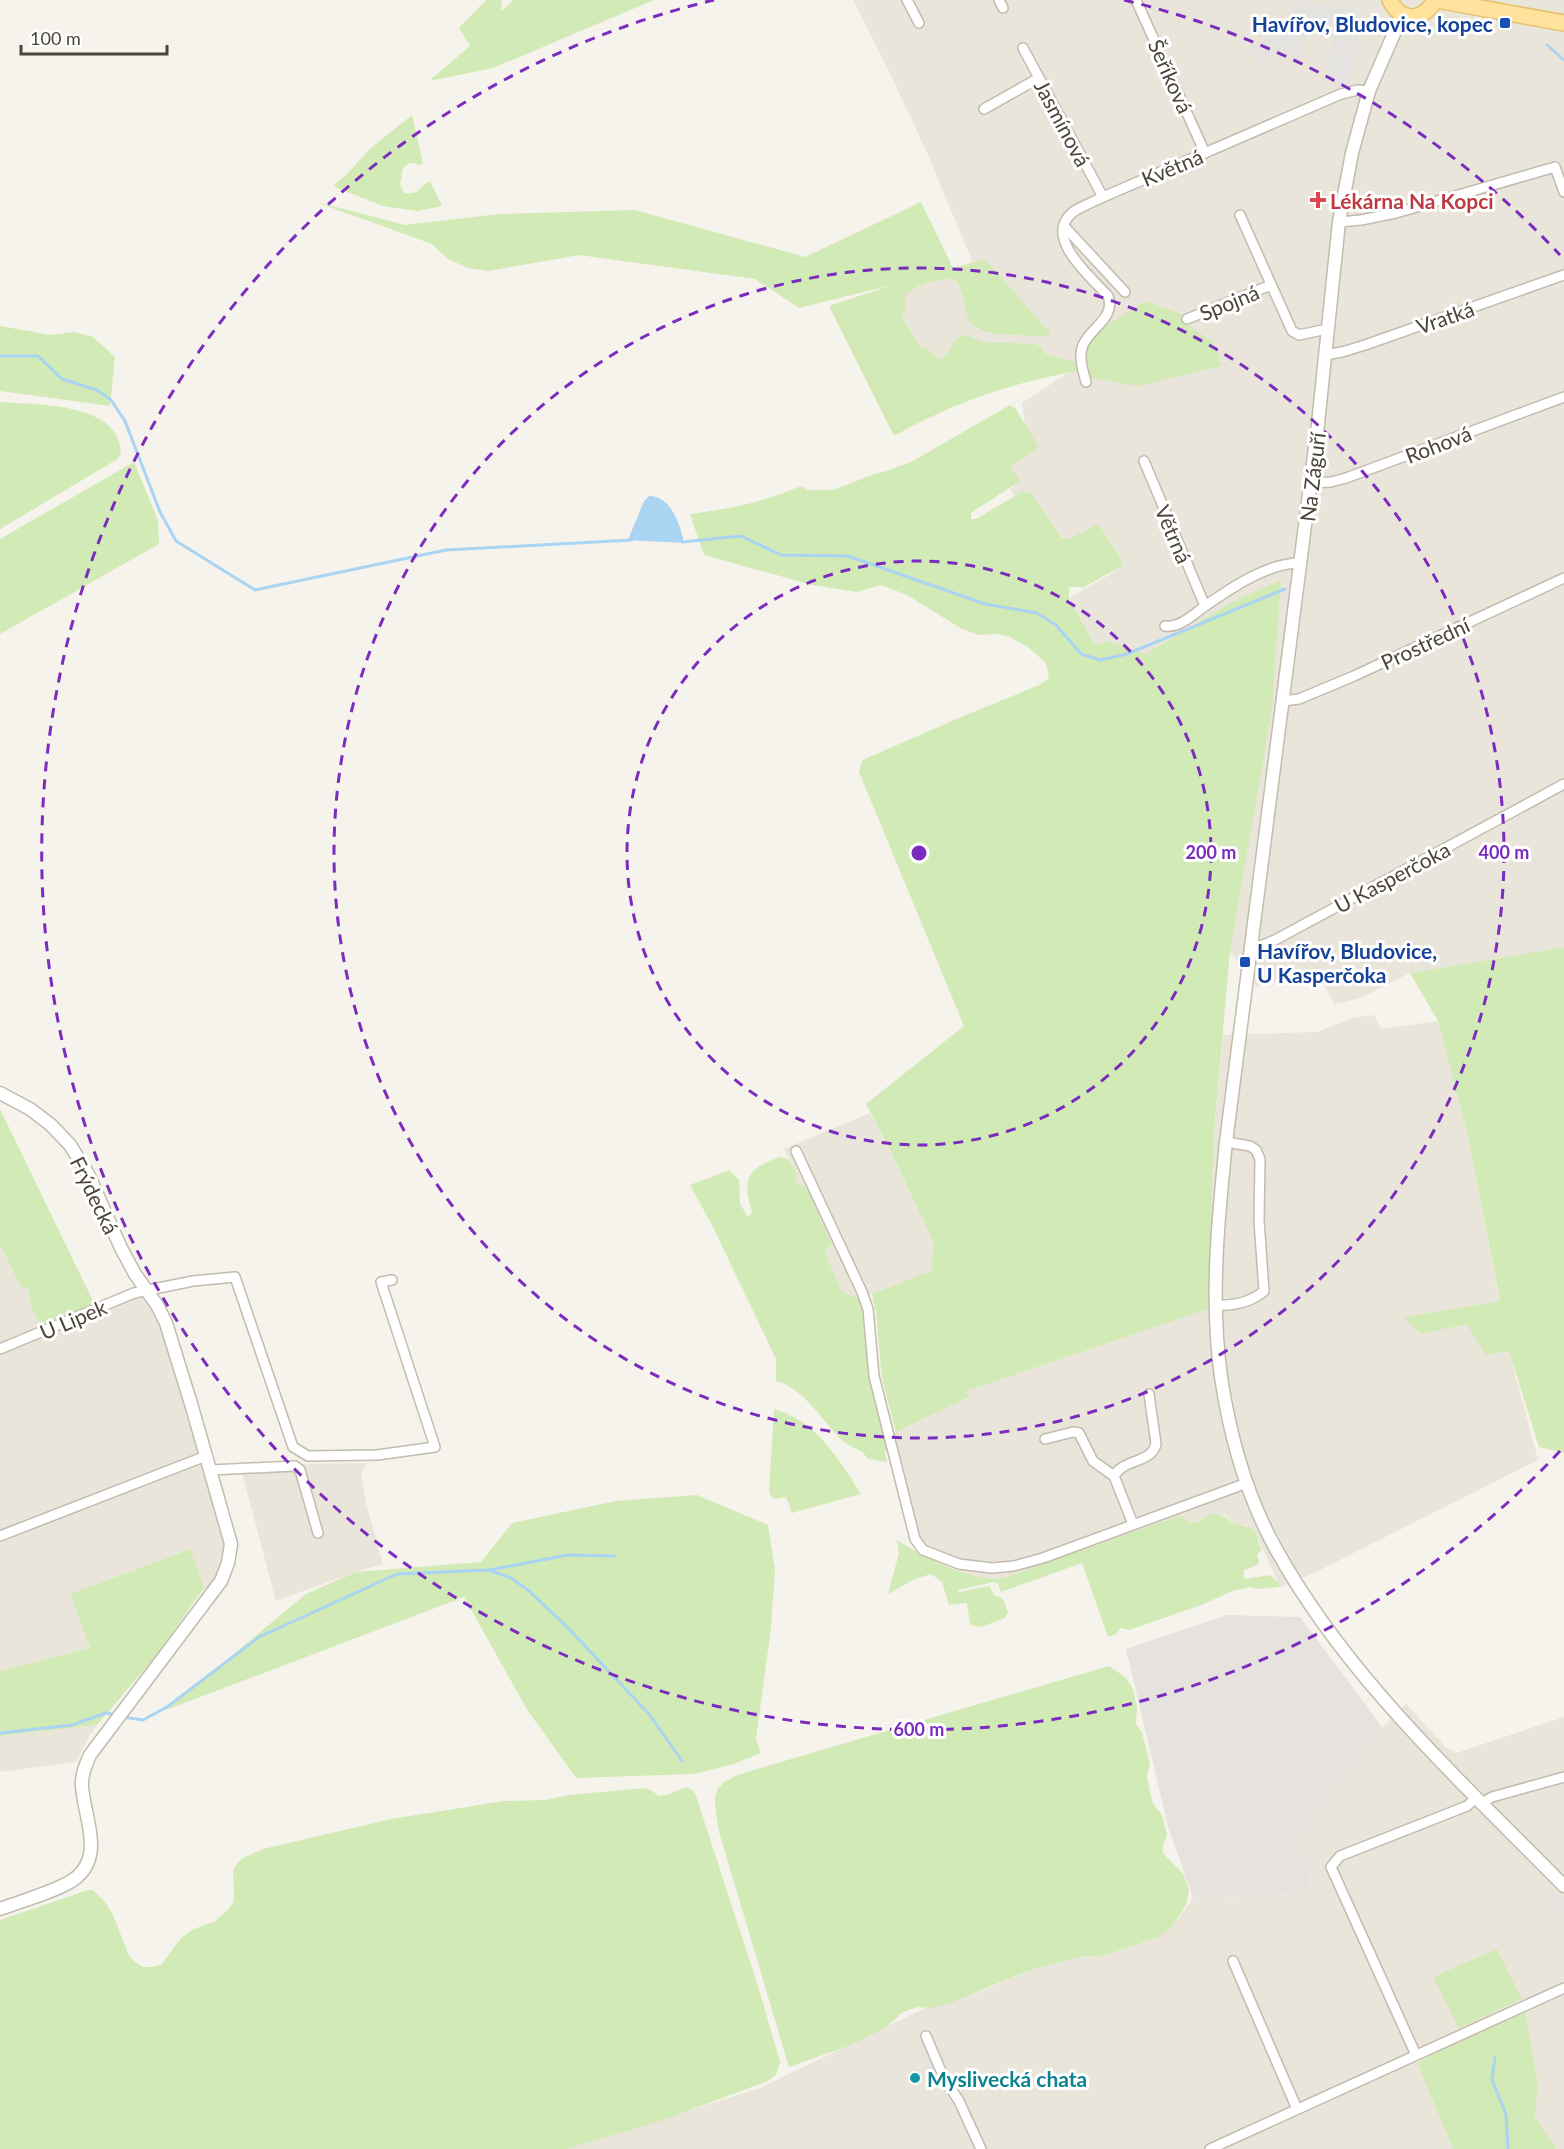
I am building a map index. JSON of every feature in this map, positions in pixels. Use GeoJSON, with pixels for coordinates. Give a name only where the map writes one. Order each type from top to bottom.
{"type":"FeatureCollection","features":[{"type":"Feature","properties":{"kind":"main road"},"geometry":{"type":"LineString","coordinates":[[1390,0],[1394,9],[1402,15],[1412,17],[1422,15],[1436,0],[1564,23]]}},
{"type":"Feature","properties":{"kind":"street"},"geometry":{"type":"LineString","coordinates":[[907,0],[919,22]]}},
{"type":"Feature","properties":{"kind":"street","name":"Šeříková"},"geometry":{"type":"LineString","coordinates":[[1136,0],[1205,153]]}},
{"type":"Feature","properties":{"kind":"street","name":"Na Záguří"},"geometry":{"type":"LineString","coordinates":[[1402,15],[1369,91],[1354,143],[1339,222],[1311,483],[1226,1142],[1219,1212],[1216,1305],[1224,1396],[1236,1448],[1247,1483],[1275,1547],[1294,1580],[1327,1628],[1367,1679],[1410,1727],[1564,1886]]}},
{"type":"Feature","properties":{"kind":"street","name":"Jasmínová"},"geometry":{"type":"LineString","coordinates":[[1023,48],[1102,197]]}},
{"type":"Feature","properties":{"kind":"street"},"geometry":{"type":"LineString","coordinates":[[984,109],[1039,78]]}},
{"type":"Feature","properties":{"kind":"street","name":"Květná"},"geometry":{"type":"LineString","coordinates":[[1064,226],[1071,214],[1102,197],[1341,94],[1358,90],[1369,91]]}},
{"type":"Feature","properties":{"kind":"street"},"geometry":{"type":"LineString","coordinates":[[1339,222],[1396,213],[1555,167],[1564,192]]}},
{"type":"Feature","properties":{"kind":"street","name":"Spojná"},"geometry":{"type":"LineString","coordinates":[[1240,215],[1292,331],[1299,335],[1327,329]]}},
{"type":"Feature","properties":{"kind":"street"},"geometry":{"type":"LineString","coordinates":[[1064,226],[1125,292]]}},
{"type":"Feature","properties":{"kind":"street"},"geometry":{"type":"LineString","coordinates":[[1064,226],[1062,236],[1066,248],[1108,296],[1110,305],[1108,313],[1082,348],[1086,382]]}},
{"type":"Feature","properties":{"kind":"street","name":"Vratká"},"geometry":{"type":"LineString","coordinates":[[1325,355],[1365,345],[1564,274]]}},
{"type":"Feature","properties":{"kind":"street","name":"Spojná"},"geometry":{"type":"LineString","coordinates":[[1187,319],[1271,285]]}},
{"type":"Feature","properties":{"kind":"street","name":"Rohová"},"geometry":{"type":"LineString","coordinates":[[1311,483],[1331,482],[1346,478],[1564,397]]}},
{"type":"Feature","properties":{"kind":"street","name":"Větrná"},"geometry":{"type":"LineString","coordinates":[[1144,461],[1205,606]]}},
{"type":"Feature","properties":{"kind":"street"},"geometry":{"type":"LineString","coordinates":[[1165,626],[1169,627],[1186,620],[1205,606],[1271,568],[1288,563],[1301,563]]}},
{"type":"Feature","properties":{"kind":"street","name":"Prostřední"},"geometry":{"type":"LineString","coordinates":[[1283,701],[1299,699],[1354,676],[1564,578]]}},
{"type":"Feature","properties":{"kind":"street","name":"U Kasperčoka"},"geometry":{"type":"LineString","coordinates":[[1251,948],[1258,948],[1275,940],[1564,784]]}},
{"type":"Feature","properties":{"kind":"street","name":"Frýdecká"},"geometry":{"type":"LineString","coordinates":[[0,1093],[30,1109],[51,1125],[70,1145],[88,1174],[135,1274],[166,1323],[211,1470],[230,1537],[231,1550],[228,1563],[214,1590],[94,1747],[84,1770],[82,1786],[92,1844],[85,1867],[68,1883],[0,1909]]}},
{"type":"Feature","properties":{"kind":"street"},"geometry":{"type":"LineString","coordinates":[[1216,1305],[1244,1303],[1264,1291],[1259,1220],[1260,1159],[1256,1150],[1250,1146],[1226,1142]]}},
{"type":"Feature","properties":{"kind":"street"},"geometry":{"type":"LineString","coordinates":[[796,1151],[868,1309],[874,1376],[911,1525],[915,1539],[923,1550],[959,1564],[992,1569],[1014,1566],[1043,1558],[1247,1483]]}},
{"type":"Feature","properties":{"kind":"street","name":"U Lipek"},"geometry":{"type":"LineString","coordinates":[[0,1350],[134,1293],[193,1281],[235,1277],[293,1447],[308,1456],[377,1455],[435,1447],[377,1282],[392,1280]]}},
{"type":"Feature","properties":{"kind":"street"},"geometry":{"type":"LineString","coordinates":[[1114,1476],[1122,1467],[1155,1450],[1149,1394]]}},
{"type":"Feature","properties":{"kind":"street"},"geometry":{"type":"LineString","coordinates":[[1045,1439],[1073,1432],[1079,1433],[1093,1461],[1114,1476],[1133,1524]]}},
{"type":"Feature","properties":{"kind":"street"},"geometry":{"type":"LineString","coordinates":[[0,1536],[206,1456]]}},
{"type":"Feature","properties":{"kind":"street"},"geometry":{"type":"LineString","coordinates":[[211,1470],[295,1466],[300,1470],[318,1533]]}},
{"type":"Feature","properties":{"kind":"street"},"geometry":{"type":"LineString","coordinates":[[1416,2055],[1331,1867],[1340,1856],[1480,1800],[1564,1777]]}},
{"type":"Feature","properties":{"kind":"street"},"geometry":{"type":"LineString","coordinates":[[1233,1960],[1297,2109]]}},
{"type":"Feature","properties":{"kind":"street"},"geometry":{"type":"LineString","coordinates":[[1210,2149],[1564,1988]]}},
{"type":"Feature","properties":{"kind":"street"},"geometry":{"type":"LineString","coordinates":[[926,2036],[944,2078],[959,2101],[981,2149]]}},
{"type":"Feature","properties":{"kind":"shaded area"},"geometry":{"type":"Polygon","coordinates":[[[853,0],[1564,0],[1564,947],[1410,973],[1361,998],[1334,1004],[1316,969],[1257,987],[1230,952],[1281,581],[1230,603],[1146,655],[1095,645],[1069,598],[1114,572],[1124,562],[1101,527],[1096,525],[1068,539],[1062,537],[1032,494],[1022,492],[1015,496],[1010,489],[1019,481],[1010,467],[1038,447],[1025,425],[1022,403],[1066,374],[1077,371],[1044,353],[1034,344],[984,342],[963,334],[942,359],[938,359],[928,349],[921,347],[902,318],[906,305],[906,294],[924,283],[951,278],[962,289],[966,311],[976,329],[990,334],[1032,334],[1048,337],[985,260],[973,263],[928,155],[853,0]]]}},
{"type":"Feature","properties":{"kind":"shaded area"},"geometry":{"type":"Polygon","coordinates":[[[1294,0],[1358,10],[1355,30],[1359,31],[1349,84],[1336,90],[1335,84],[1326,81],[1334,36],[1339,35],[1341,28],[1331,23],[1308,19],[1300,60],[1281,56],[1257,65],[1249,45],[1288,29],[1294,0]]]}},
{"type":"Feature","properties":{"kind":"shaded area"},"geometry":{"type":"Polygon","coordinates":[[[1374,1015],[1381,1029],[1438,1021],[1467,1132],[1509,1351],[1538,1460],[1314,1573],[1280,1587],[1255,1531],[1245,1525],[1239,1526],[1232,1523],[1224,1515],[1209,1515],[1194,1523],[1181,1515],[1001,1579],[963,1572],[919,1553],[908,1529],[895,1470],[884,1435],[896,1432],[969,1397],[965,1391],[1214,1130],[1223,1035],[1317,1032],[1352,1018],[1374,1015]]]}},
{"type":"Feature","properties":{"kind":"shaded area"},"geometry":{"type":"Polygon","coordinates":[[[870,1113],[896,1162],[934,1244],[931,1271],[859,1299],[845,1294],[840,1289],[825,1251],[832,1245],[807,1189],[796,1181],[797,1173],[784,1149],[870,1113]]]}},
{"type":"Feature","properties":{"kind":"shaded area"},"geometry":{"type":"Polygon","coordinates":[[[0,1244],[20,1286],[28,1289],[31,1304],[46,1325],[138,1286],[155,1310],[162,1326],[225,1536],[226,1553],[221,1568],[206,1593],[189,1549],[70,1594],[90,1648],[0,1671],[0,1244]]]}},
{"type":"Feature","properties":{"kind":"shaded area"},"geometry":{"type":"Polygon","coordinates":[[[367,1463],[361,1472],[366,1503],[383,1564],[276,1601],[240,1465],[367,1463]]]}},
{"type":"Feature","properties":{"kind":"shaded area"},"geometry":{"type":"Polygon","coordinates":[[[1227,1615],[1300,1617],[1382,1727],[1305,1838],[1309,1884],[1307,1888],[1294,1894],[1193,1898],[1168,1826],[1126,1649],[1227,1615]]]}},
{"type":"Feature","properties":{"kind":"shaded area"},"geometry":{"type":"Polygon","coordinates":[[[1406,1704],[1446,1747],[1456,1753],[1564,1717],[1564,2149],[1556,2149],[1535,2117],[1538,2082],[1525,2011],[1448,2045],[1417,2062],[1453,2149],[566,2149],[760,2088],[925,2008],[982,1991],[1030,1970],[1084,1956],[1099,1957],[1159,1937],[1171,1928],[1193,1898],[1294,1894],[1309,1884],[1305,1838],[1382,1727],[1406,1704]]]}},
{"type":"Feature","properties":{"kind":"shaded area"},"geometry":{"type":"Polygon","coordinates":[[[97,1725],[76,1762],[0,1772],[0,1736],[97,1725]]]}},
{"type":"Feature","properties":{"kind":"shaded area"},"geometry":{"type":"Polygon","coordinates":[[[1555,1893],[1564,1902],[1564,1916],[1543,1895],[1555,1893]]]}},
{"type":"Feature","properties":{"kind":"shaded area"},"geometry":{"type":"Polygon","coordinates":[[[926,2036],[944,2078],[933,2083],[917,2040],[926,2036]]]}},
{"type":"Feature","properties":{"kind":"green space"},"geometry":{"type":"Polygon","coordinates":[[[486,0],[502,0],[501,12],[513,0],[654,0],[493,68],[429,81],[470,46],[459,28],[486,0]]]}},
{"type":"Feature","properties":{"kind":"green space"},"geometry":{"type":"Polygon","coordinates":[[[412,115],[423,164],[409,163],[403,168],[400,184],[404,193],[413,193],[430,181],[442,206],[417,211],[383,206],[335,187],[334,184],[344,177],[371,148],[412,115]]]}},
{"type":"Feature","properties":{"kind":"green space"},"geometry":{"type":"Polygon","coordinates":[[[313,201],[405,225],[499,214],[635,210],[805,257],[921,202],[953,268],[985,259],[1050,333],[1048,337],[993,333],[978,329],[968,318],[961,290],[951,278],[924,283],[906,294],[906,305],[902,318],[921,347],[942,359],[963,334],[984,342],[1034,344],[1041,347],[1044,353],[1076,363],[1078,371],[1030,381],[960,404],[894,436],[829,306],[892,285],[799,308],[755,279],[579,255],[489,271],[468,268],[448,259],[432,244],[313,201]]]}},
{"type":"Feature","properties":{"kind":"green space"},"geometry":{"type":"Polygon","coordinates":[[[1145,301],[1184,315],[1189,326],[1213,342],[1222,366],[1138,386],[1086,377],[1078,344],[1145,301]]]}},
{"type":"Feature","properties":{"kind":"green space"},"geometry":{"type":"Polygon","coordinates":[[[0,326],[51,335],[74,332],[93,337],[115,357],[110,406],[0,391],[0,326]]]}},
{"type":"Feature","properties":{"kind":"green space"},"geometry":{"type":"Polygon","coordinates":[[[0,402],[55,406],[92,415],[107,424],[117,437],[121,454],[116,460],[0,529],[0,402]]]}},
{"type":"Feature","properties":{"kind":"green space"},"geometry":{"type":"Polygon","coordinates":[[[1010,405],[1015,408],[1039,447],[1011,467],[1020,481],[971,513],[971,519],[976,519],[1022,492],[1032,494],[1062,538],[1068,539],[1096,525],[1101,527],[1124,563],[1084,587],[1069,587],[1069,598],[1095,645],[1108,641],[1146,654],[1230,603],[1281,580],[1272,709],[1230,952],[1214,1130],[1208,1309],[966,1391],[969,1397],[896,1432],[882,1379],[872,1294],[931,1271],[934,1244],[866,1104],[964,1026],[859,772],[862,761],[867,758],[1039,685],[1049,678],[1046,663],[1028,647],[1010,637],[997,634],[979,635],[962,629],[907,595],[881,585],[857,592],[812,585],[704,555],[690,514],[746,504],[801,486],[808,490],[833,490],[913,461],[1010,405]]]}},
{"type":"Feature","properties":{"kind":"green space"},"geometry":{"type":"Polygon","coordinates":[[[134,462],[158,520],[159,544],[0,634],[0,539],[134,462]]]}},
{"type":"Feature","properties":{"kind":"green space"},"geometry":{"type":"Polygon","coordinates":[[[1564,947],[1564,1453],[1539,1447],[1509,1351],[1486,1355],[1467,1324],[1420,1334],[1404,1317],[1500,1301],[1467,1132],[1438,1021],[1410,973],[1564,947]]]}},
{"type":"Feature","properties":{"kind":"green space"},"geometry":{"type":"Polygon","coordinates":[[[0,1109],[94,1303],[46,1325],[42,1325],[36,1317],[28,1289],[20,1286],[0,1244],[0,1109]]]}},
{"type":"Feature","properties":{"kind":"green space"},"geometry":{"type":"Polygon","coordinates":[[[780,1157],[788,1159],[797,1173],[796,1181],[807,1189],[810,1195],[832,1245],[825,1251],[840,1289],[845,1294],[859,1299],[864,1316],[871,1382],[888,1448],[885,1453],[887,1462],[868,1459],[863,1453],[845,1443],[804,1398],[795,1390],[776,1381],[776,1359],[713,1227],[690,1185],[729,1170],[739,1180],[740,1204],[748,1217],[752,1213],[748,1184],[753,1171],[768,1161],[780,1157]]]}},
{"type":"Feature","properties":{"kind":"green space"},"geometry":{"type":"Polygon","coordinates":[[[774,1409],[802,1422],[825,1442],[861,1494],[792,1513],[786,1497],[775,1499],[771,1496],[769,1490],[774,1409]]]}},
{"type":"Feature","properties":{"kind":"green space"},"geometry":{"type":"Polygon","coordinates":[[[697,1495],[768,1525],[775,1570],[771,1628],[756,1739],[761,1753],[731,1765],[693,1774],[576,1778],[528,1711],[464,1597],[166,1710],[306,1594],[356,1572],[481,1562],[512,1523],[616,1501],[697,1495]]]}},
{"type":"Feature","properties":{"kind":"green space"},"geometry":{"type":"Polygon","coordinates":[[[1218,1514],[1232,1523],[1251,1528],[1255,1531],[1262,1550],[1257,1554],[1259,1562],[1257,1565],[1243,1571],[1245,1579],[1270,1575],[1280,1587],[1257,1589],[1251,1587],[1235,1590],[1201,1605],[1129,1630],[1120,1628],[1116,1634],[1108,1637],[1082,1563],[1001,1592],[998,1584],[994,1582],[958,1590],[959,1592],[990,1586],[994,1595],[1003,1599],[1008,1612],[1005,1618],[981,1627],[970,1625],[967,1603],[949,1605],[942,1582],[931,1574],[915,1579],[888,1594],[899,1553],[897,1540],[946,1566],[973,1575],[1001,1579],[1181,1515],[1194,1523],[1208,1515],[1218,1514]]]}},
{"type":"Feature","properties":{"kind":"green space"},"geometry":{"type":"Polygon","coordinates":[[[190,1549],[204,1588],[155,1657],[97,1725],[0,1736],[0,1671],[90,1648],[70,1594],[190,1549]]]}},
{"type":"Feature","properties":{"kind":"green space"},"geometry":{"type":"Polygon","coordinates":[[[1109,1666],[1125,1677],[1133,1689],[1137,1708],[1136,1724],[1142,1733],[1150,1763],[1147,1776],[1150,1792],[1153,1804],[1162,1815],[1167,1835],[1162,1848],[1163,1853],[1183,1874],[1189,1890],[1186,1905],[1171,1928],[1159,1937],[1099,1957],[1084,1956],[1030,1970],[948,2004],[929,2008],[918,2007],[903,2012],[885,2028],[851,2045],[789,2067],[719,1832],[715,1799],[720,1786],[750,1771],[1109,1666]]]}},
{"type":"Feature","properties":{"kind":"green space"},"geometry":{"type":"Polygon","coordinates":[[[686,1787],[696,1796],[758,1986],[780,2062],[776,2075],[768,2081],[660,2121],[566,2149],[0,2149],[0,1920],[93,1890],[105,1902],[113,1915],[130,1958],[143,1967],[152,1967],[162,1964],[181,1938],[192,1930],[215,1921],[228,1910],[233,1903],[233,1871],[236,1865],[241,1859],[263,1849],[391,1819],[504,1801],[545,1800],[569,1795],[645,1788],[658,1796],[667,1795],[686,1787]]]}},
{"type":"Feature","properties":{"kind":"green space"},"geometry":{"type":"Polygon","coordinates":[[[1497,1949],[1522,1999],[1459,2028],[1433,1977],[1497,1949]]]}},
{"type":"Feature","properties":{"kind":"green space"},"geometry":{"type":"Polygon","coordinates":[[[1525,2011],[1538,2083],[1535,2117],[1556,2149],[1453,2149],[1417,2063],[1448,2045],[1525,2011]]]}},
{"type":"Feature","properties":{"kind":"water"},"geometry":{"type":"Polygon","coordinates":[[[649,496],[657,497],[669,506],[677,520],[684,543],[628,540],[644,501],[649,496]]]}},
{"type":"Feature","properties":{"kind":"waterway"},"geometry":{"type":"LineString","coordinates":[[1547,45],[1564,60]]}},
{"type":"Feature","properties":{"kind":"waterway"},"geometry":{"type":"LineString","coordinates":[[0,356],[38,356],[62,379],[97,390],[111,400],[125,421],[160,512],[176,541],[255,590],[446,550],[632,540]]}},
{"type":"Feature","properties":{"kind":"waterway"},"geometry":{"type":"LineString","coordinates":[[683,542],[741,536],[781,555],[848,556],[985,604],[1037,613],[1056,625],[1081,654],[1100,660],[1127,654],[1285,589]]}},
{"type":"Feature","properties":{"kind":"waterway"},"geometry":{"type":"LineString","coordinates":[[489,1570],[568,1555],[615,1556]]}},
{"type":"Feature","properties":{"kind":"waterway"},"geometry":{"type":"LineString","coordinates":[[123,1717],[143,1720],[167,1707],[259,1637],[397,1574],[489,1570],[511,1578],[528,1590],[567,1627],[649,1714],[682,1761]]}},
{"type":"Feature","properties":{"kind":"waterway"},"geometry":{"type":"LineString","coordinates":[[0,1733],[72,1725],[106,1713],[116,1715]]}},
{"type":"Feature","properties":{"kind":"waterway"},"geometry":{"type":"LineString","coordinates":[[1495,2057],[1492,2080],[1506,2114],[1508,2149]]}},
{"type":"Feature","properties":{"kind":"place","name":"Havířov, Bludovice, kopec"},"geometry":{"type":"Point","coordinates":[1505,23]}},
{"type":"Feature","properties":{"kind":"place","name":"Lékárna Na Kopci"},"geometry":{"type":"Point","coordinates":[1318,200]}},
{"type":"Feature","properties":{"kind":"place","name":"Havířov, Bludovice, U Kasperčoka"},"geometry":{"type":"Point","coordinates":[1245,962]}},
{"type":"Feature","properties":{"kind":"place","name":"Myslivecká chata"},"geometry":{"type":"Point","coordinates":[915,2078]}}]}
